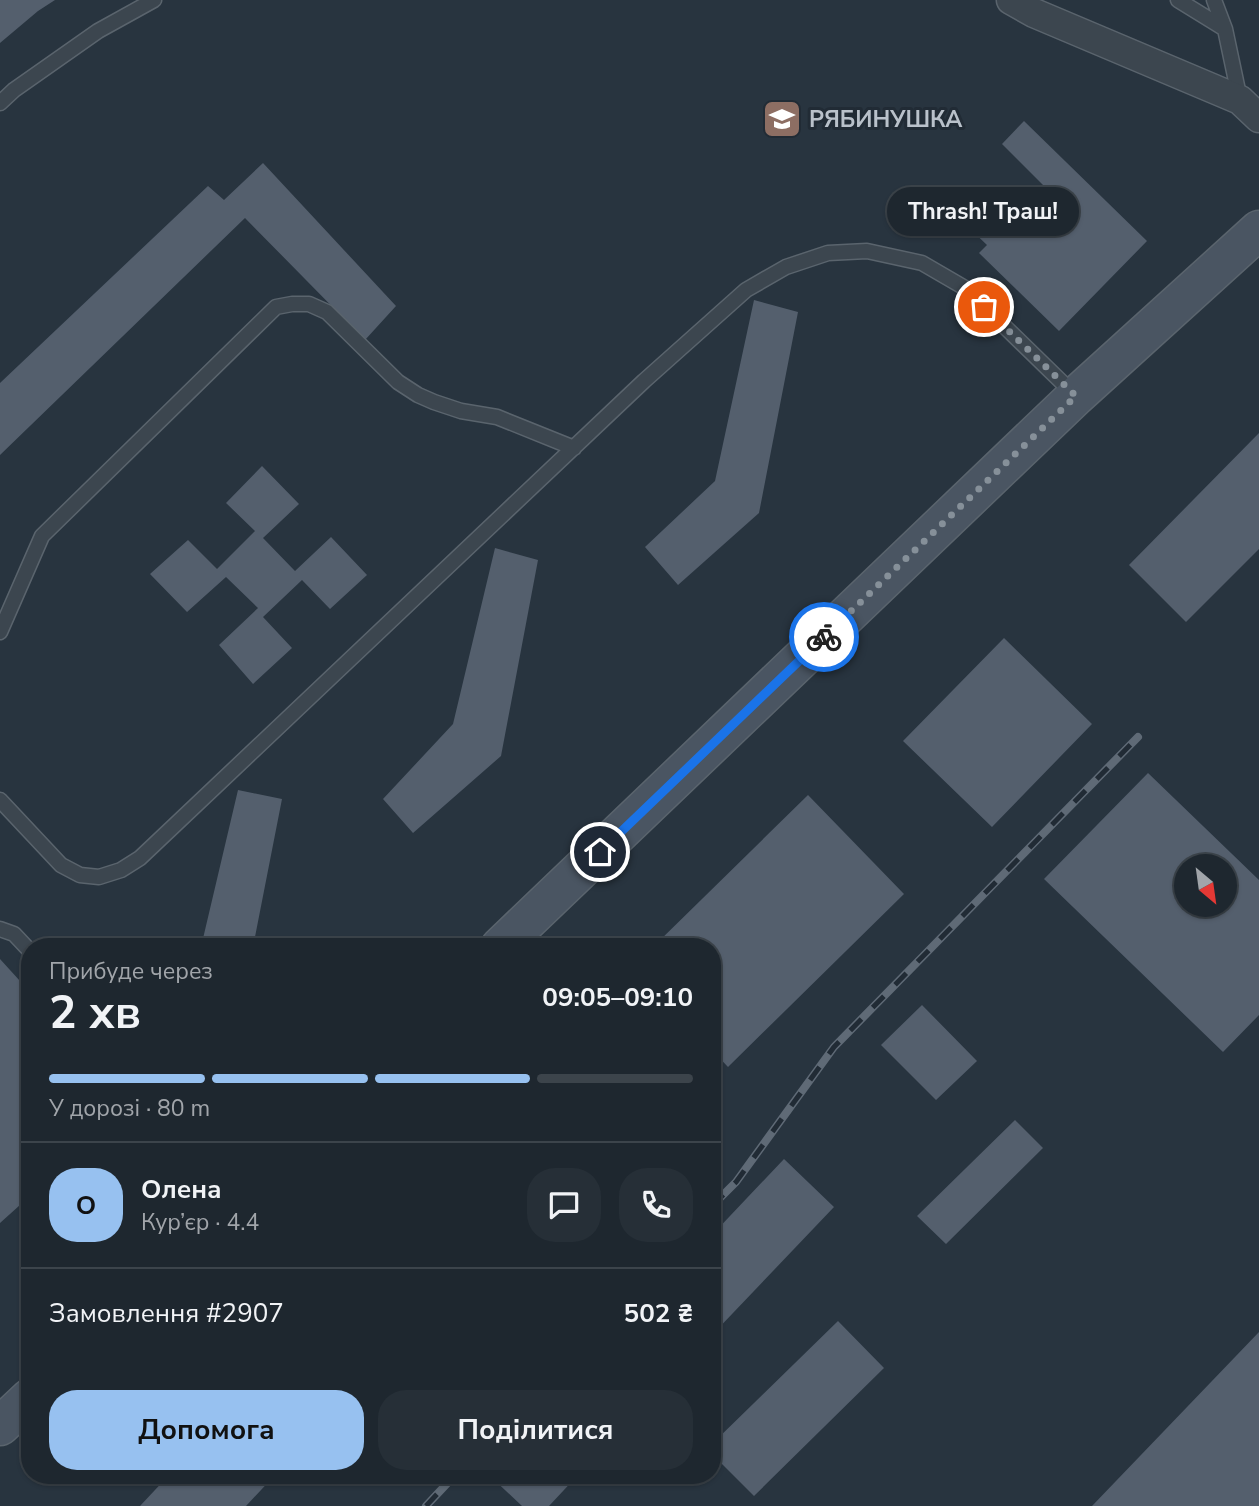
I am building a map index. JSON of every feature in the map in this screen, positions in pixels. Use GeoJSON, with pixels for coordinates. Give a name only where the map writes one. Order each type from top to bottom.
{"type":"FeatureCollection","features":[{"type":"Feature","properties":{"kind":"street"},"geometry":{"type":"LineString","coordinates":[[1011,0],[1034,13],[1250,109]]}},
{"type":"Feature","properties":{"kind":"street"},"geometry":{"type":"LineString","coordinates":[[509,938],[1076,396],[1259,230]]}},
{"type":"Feature","properties":{"kind":"street"},"geometry":{"type":"LineString","coordinates":[[0,1426],[21,1406]]}},
{"type":"Feature","properties":{"kind":"lane"},"geometry":{"type":"LineString","coordinates":[[0,103],[14,90],[98,31],[154,0]]}},
{"type":"Feature","properties":{"kind":"lane"},"geometry":{"type":"LineString","coordinates":[[1178,0],[1226,29]]}},
{"type":"Feature","properties":{"kind":"lane"},"geometry":{"type":"LineString","coordinates":[[1214,0],[1226,29],[1250,109]]}},
{"type":"Feature","properties":{"kind":"lane"},"geometry":{"type":"LineString","coordinates":[[0,800],[61,865],[80,875],[99,877],[130,864],[150,849],[644,381],[746,290],[786,267],[828,253],[867,251],[922,264],[965,288],[1076,396]]}},
{"type":"Feature","properties":{"kind":"lane"},"geometry":{"type":"LineString","coordinates":[[0,632],[42,536],[276,307],[309,304],[327,312],[398,382],[418,395],[461,411],[497,417],[574,448]]}},
{"type":"Feature","properties":{"kind":"lane"},"geometry":{"type":"LineString","coordinates":[[0,929],[14,934],[21,941]]}},
{"type":"Feature","properties":{"kind":"building"},"geometry":{"type":"Polygon","coordinates":[[[0,0],[55,0],[0,43],[0,0]]]}},
{"type":"Feature","properties":{"kind":"building"},"geometry":{"type":"Polygon","coordinates":[[[1024,121],[1147,241],[1059,331],[979,253],[987,245],[966,225],[1002,189],[1021,208],[1043,185],[1002,144],[1024,121]]]}},
{"type":"Feature","properties":{"kind":"building"},"geometry":{"type":"Polygon","coordinates":[[[263,163],[396,306],[365,340],[245,218],[0,455],[0,383],[208,186],[224,200],[263,163]]]}},
{"type":"Feature","properties":{"kind":"building"},"geometry":{"type":"Polygon","coordinates":[[[754,300],[798,312],[759,513],[678,585],[645,547],[715,481],[754,300]]]}},
{"type":"Feature","properties":{"kind":"building"},"geometry":{"type":"Polygon","coordinates":[[[1259,433],[1259,549],[1186,622],[1129,565],[1259,433]]]}},
{"type":"Feature","properties":{"kind":"building"},"geometry":{"type":"Polygon","coordinates":[[[262,466],[299,504],[263,538],[295,571],[331,537],[367,575],[330,609],[302,580],[263,617],[292,648],[253,684],[219,645],[258,608],[226,577],[187,612],[150,574],[188,540],[217,569],[255,531],[226,503],[262,466]]]}},
{"type":"Feature","properties":{"kind":"building"},"geometry":{"type":"Polygon","coordinates":[[[495,548],[538,560],[501,756],[413,833],[383,799],[453,724],[495,548]]]}},
{"type":"Feature","properties":{"kind":"building"},"geometry":{"type":"Polygon","coordinates":[[[1004,638],[1092,724],[992,827],[903,741],[1004,638]]]}},
{"type":"Feature","properties":{"kind":"building"},"geometry":{"type":"Polygon","coordinates":[[[1148,773],[1232,854],[1174,854],[1174,917],[1237,917],[1237,859],[1259,880],[1259,1015],[1223,1052],[1044,879],[1148,773]]]}},
{"type":"Feature","properties":{"kind":"building"},"geometry":{"type":"Polygon","coordinates":[[[238,790],[282,799],[255,938],[203,938],[238,790]]]}},
{"type":"Feature","properties":{"kind":"building"},"geometry":{"type":"Polygon","coordinates":[[[808,795],[904,894],[728,1067],[721,1060],[721,938],[662,938],[808,795]]]}},
{"type":"Feature","properties":{"kind":"building"},"geometry":{"type":"Polygon","coordinates":[[[0,959],[21,982],[21,1204],[0,1223],[0,959]]]}},
{"type":"Feature","properties":{"kind":"building"},"geometry":{"type":"Polygon","coordinates":[[[922,1005],[977,1061],[936,1100],[881,1045],[922,1005]]]}},
{"type":"Feature","properties":{"kind":"building"},"geometry":{"type":"Polygon","coordinates":[[[1015,1120],[1043,1148],[946,1244],[917,1216],[1015,1120]]]}},
{"type":"Feature","properties":{"kind":"building"},"geometry":{"type":"Polygon","coordinates":[[[784,1159],[834,1207],[721,1326],[721,1226],[784,1159]]]}},
{"type":"Feature","properties":{"kind":"building"},"geometry":{"type":"Polygon","coordinates":[[[838,1321],[884,1368],[754,1496],[721,1463],[721,1435],[838,1321]]]}},
{"type":"Feature","properties":{"kind":"building"},"geometry":{"type":"Polygon","coordinates":[[[1259,1332],[1259,1506],[1092,1506],[1259,1332]]]}},
{"type":"Feature","properties":{"kind":"building"},"geometry":{"type":"Polygon","coordinates":[[[161,1484],[267,1484],[246,1506],[140,1506],[161,1484]]]}},
{"type":"Feature","properties":{"kind":"building"},"geometry":{"type":"Polygon","coordinates":[[[499,1484],[570,1484],[549,1506],[522,1506],[499,1484]]]}},
{"type":"Feature","properties":{"kind":"railway"},"geometry":{"type":"LineString","coordinates":[[721,1197],[736,1182],[834,1047],[1138,737]]}},
{"type":"Feature","properties":{"kind":"railway"},"geometry":{"type":"LineString","coordinates":[[426,1506],[447,1484]]}},
{"type":"Feature","properties":{"kind":"way so far"},"geometry":{"type":"LineString","coordinates":[[824,637],[1076,396],[984,307]]}},
{"type":"Feature","properties":{"kind":"place","name":"РЯБИНУШКА"},"geometry":{"type":"Point","coordinates":[782,119]}},
{"type":"Feature","properties":{"kind":"place","name":"Thrash! Траш!"},"geometry":{"type":"Point","coordinates":[984,307]}},
{"type":"Feature","properties":{"kind":"route"},"geometry":{"type":"LineString","coordinates":[[600,852],[824,637]]}}]}
